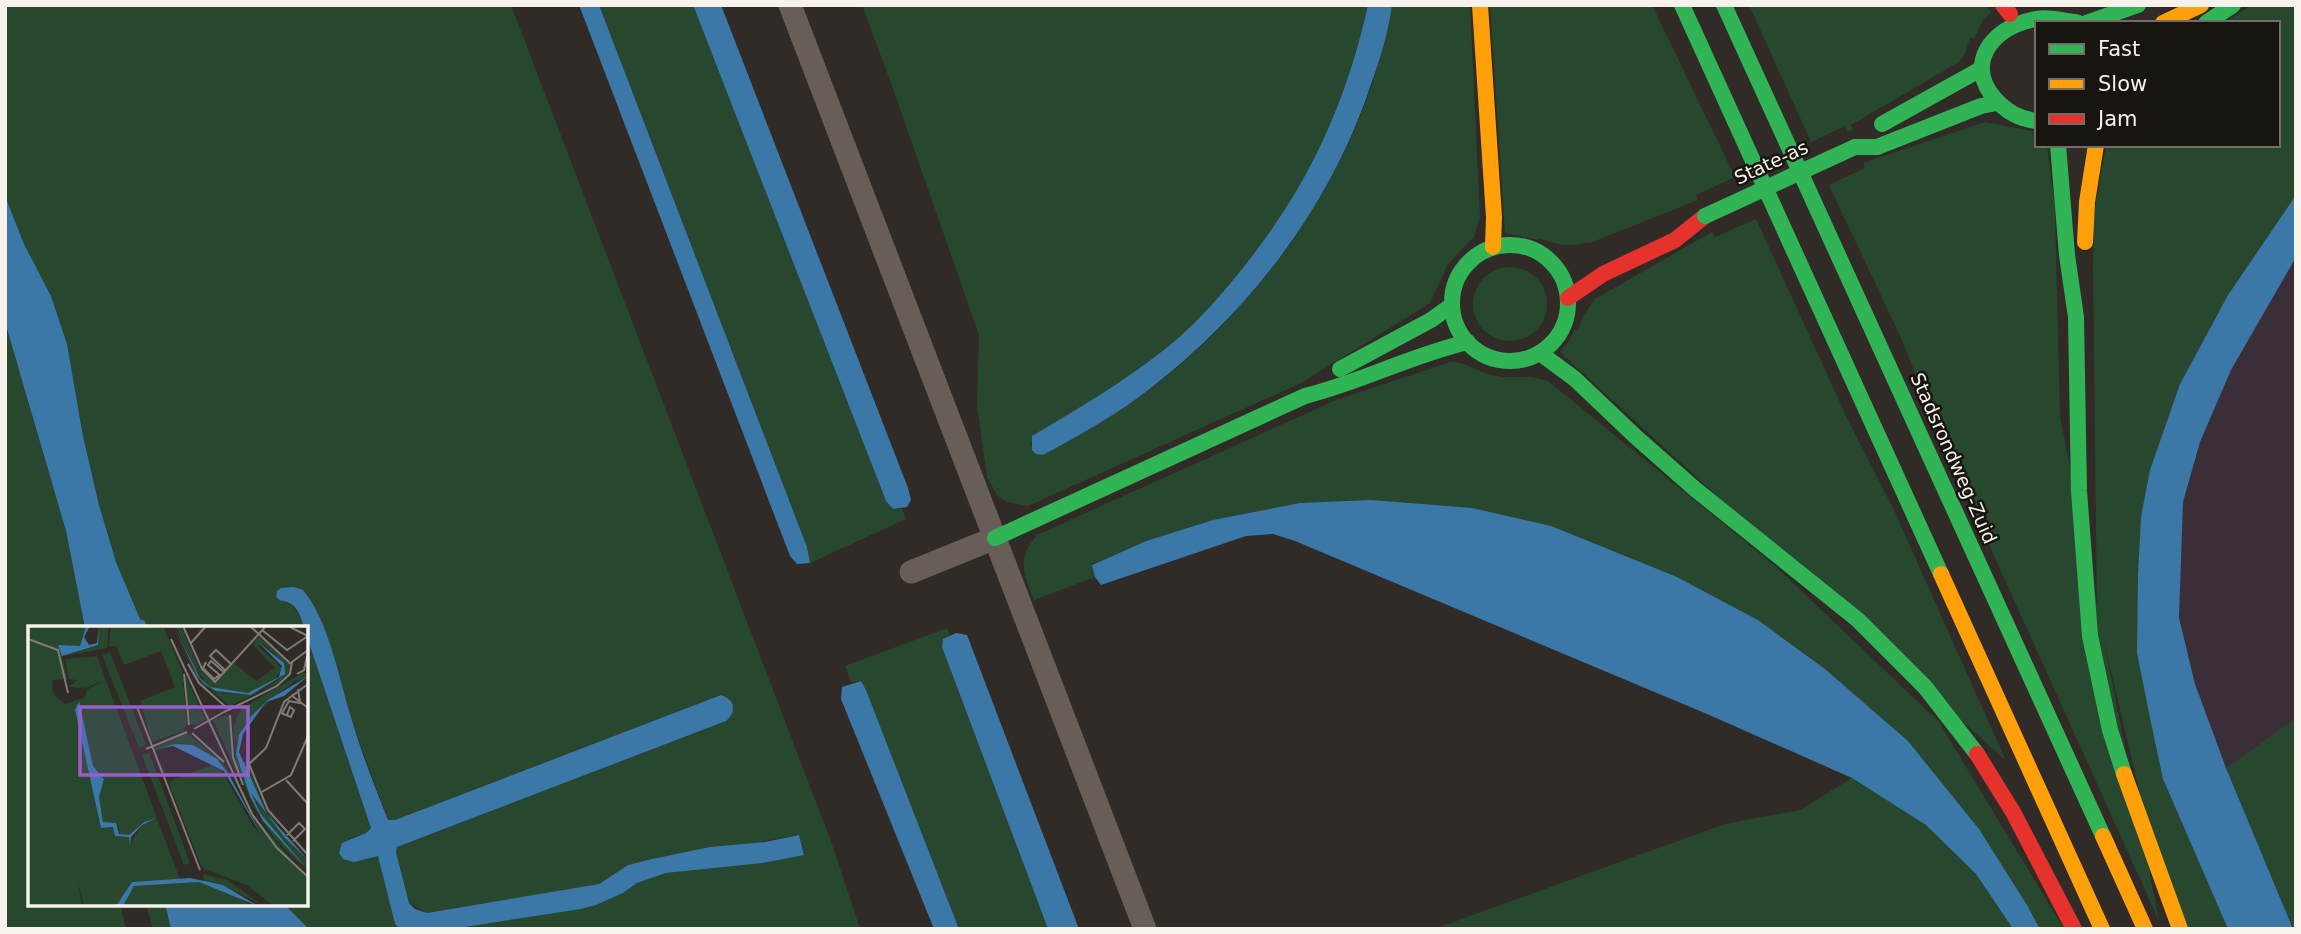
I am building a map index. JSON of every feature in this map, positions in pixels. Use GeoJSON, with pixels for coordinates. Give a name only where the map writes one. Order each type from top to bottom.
{"type":"FeatureCollection","features":[{"type":"Feature","properties":{"kind":"main road"},"geometry":{"type":"LineString","coordinates":[[1480,5],[1494,216],[1493,247]]}},
{"type":"Feature","properties":{"kind":"main road"},"geometry":{"type":"LineString","coordinates":[[1682,5],[2102,929]]}},
{"type":"Feature","properties":{"kind":"main road","name":"Stadsrondweg-Zuid"},"geometry":{"type":"LineString","coordinates":[[1724,5],[2145,929]]}},
{"type":"Feature","properties":{"kind":"main road"},"geometry":{"type":"LineString","coordinates":[[2098,21],[2138,5]]}},
{"type":"Feature","properties":{"kind":"main road"},"geometry":{"type":"LineString","coordinates":[[2167,21],[2201,5]]}},
{"type":"Feature","properties":{"kind":"main road"},"geometry":{"type":"LineString","coordinates":[[2209,21],[2232,5]]}},
{"type":"Feature","properties":{"kind":"main road"},"geometry":{"type":"LineString","coordinates":[[2035,121],[2019,117],[1997,103],[1989,93],[1981,69],[1985,43],[2007,10],[2039,6],[2055,8],[2077,21]]}},
{"type":"Feature","properties":{"kind":"main road","name":"State-as"},"geometry":{"type":"LineString","coordinates":[[1568,298],[1604,274],[1675,240],[1705,216],[1855,147],[1869,131],[1981,69]]}},
{"type":"Feature","properties":{"kind":"main road","name":"State-as"},"geometry":{"type":"LineString","coordinates":[[1855,147],[1877,147],[1981,106],[1997,103]]}},
{"type":"Feature","properties":{"kind":"main road"},"geometry":{"type":"LineString","coordinates":[[2058,147],[2067,255],[2076,317],[2079,491],[2090,636],[2110,730],[2132,801],[2180,929]]}},
{"type":"Feature","properties":{"kind":"main road"},"geometry":{"type":"LineString","coordinates":[[2076,317],[2084,261],[2087,202],[2096,147]]}},
{"type":"Feature","properties":{"kind":"main road","name":"State-as"},"geometry":{"type":"LineString","coordinates":[[1667,223],[1705,216]]}},
{"type":"Feature","properties":{"kind":"main road"},"geometry":{"type":"LineString","coordinates":[[1525,246],[1560,261],[1568,298],[1566,321],[1552,345],[1526,360],[1496,360],[1479,352],[1460,334],[1454,320],[1452,305],[1456,282],[1467,263],[1493,247],[1525,246]]}},
{"type":"Feature","properties":{"kind":"main road"},"geometry":{"type":"LineString","coordinates":[[1305,396],[1331,374],[1431,320],[1452,305]]}},
{"type":"Feature","properties":{"kind":"main road"},"geometry":{"type":"LineString","coordinates":[[995,538],[1305,396],[1338,388],[1442,348],[1468,342]]}},
{"type":"Feature","properties":{"kind":"main road"},"geometry":{"type":"LineString","coordinates":[[1540,353],[1562,367],[1631,433],[1709,500],[1836,601],[1913,674],[1991,775],[2074,929]]}},
{"type":"Feature","properties":{"kind":"street"},"geometry":{"type":"LineString","coordinates":[[790,5],[1145,929]]}},
{"type":"Feature","properties":{"kind":"street"},"geometry":{"type":"LineString","coordinates":[[911,572],[995,538]]}},
{"type":"Feature","properties":{"kind":"shaded area"},"geometry":{"type":"Polygon","coordinates":[[[2296,222],[2296,929],[2266,929],[2161,649],[2175,450],[2296,222]]]}},
{"type":"Feature","properties":{"kind":"green space"},"geometry":{"type":"Polygon","coordinates":[[[5,5],[511,5],[832,844],[860,929],[452,929],[581,909],[596,905],[623,893],[637,883],[666,873],[763,863],[804,854],[799,835],[628,865],[599,884],[427,913],[409,903],[397,847],[726,721],[727,697],[721,695],[395,820],[388,820],[351,719],[333,654],[307,596],[285,601],[298,612],[303,626],[146,626],[145,621],[140,620],[116,562],[99,505],[83,436],[67,344],[51,296],[24,244],[7,202],[5,5]]]}},
{"type":"Feature","properties":{"kind":"green space"},"geometry":{"type":"Polygon","coordinates":[[[599,5],[693,5],[886,501],[893,509],[902,509],[906,519],[810,563],[807,547],[599,5]]]}},
{"type":"Feature","properties":{"kind":"green space"},"geometry":{"type":"Polygon","coordinates":[[[862,5],[1368,5],[1347,81],[1318,151],[1280,217],[1258,248],[1233,280],[1179,338],[1031,443],[1038,454],[1043,455],[1085,431],[1152,388],[1196,351],[1274,266],[1307,218],[1336,168],[1360,116],[1379,61],[1392,5],[1470,5],[1480,217],[1474,237],[1448,264],[1430,303],[1301,383],[1028,506],[1007,502],[997,495],[987,477],[977,405],[979,335],[862,5]]]}},
{"type":"Feature","properties":{"kind":"green space"},"geometry":{"type":"Polygon","coordinates":[[[1490,5],[1652,5],[1735,177],[1696,195],[1698,200],[1590,243],[1563,245],[1505,233],[1490,5]]]}},
{"type":"Feature","properties":{"kind":"green space"},"geometry":{"type":"Polygon","coordinates":[[[1749,5],[1985,5],[1991,12],[1983,20],[1974,39],[1970,37],[1965,54],[1959,62],[1851,125],[1853,130],[1848,132],[1845,126],[1811,142],[1749,5]]]}},
{"type":"Feature","properties":{"kind":"green space"},"geometry":{"type":"Polygon","coordinates":[[[2252,5],[2296,5],[2296,195],[2228,295],[2180,384],[2163,779],[2228,929],[2188,929],[2141,798],[2097,612],[2094,214],[2106,147],[2280,147],[2280,21],[2226,21],[2252,5]]]}},
{"type":"Feature","properties":{"kind":"green space"},"geometry":{"type":"Polygon","coordinates":[[[1985,122],[2035,132],[2035,147],[2047,147],[2055,209],[2060,416],[2159,921],[1945,447],[1901,338],[1829,185],[1865,168],[1863,163],[1985,122]]]}},
{"type":"Feature","properties":{"kind":"green space"},"geometry":{"type":"Polygon","coordinates":[[[1756,219],[1847,418],[1894,510],[2006,761],[1560,352],[1574,330],[1578,331],[1583,316],[1595,299],[1712,232],[1715,237],[1756,219]]]}},
{"type":"Feature","properties":{"kind":"green space"},"geometry":{"type":"Polygon","coordinates":[[[1510,267],[1531,273],[1541,283],[1547,304],[1541,325],[1531,335],[1510,341],[1489,335],[1479,325],[1473,304],[1479,283],[1489,273],[1510,267]]]}},
{"type":"Feature","properties":{"kind":"green space"},"geometry":{"type":"Polygon","coordinates":[[[5,322],[66,531],[85,626],[28,626],[28,906],[120,906],[126,929],[5,929],[5,322]]]}},
{"type":"Feature","properties":{"kind":"green space"},"geometry":{"type":"Polygon","coordinates":[[[1451,362],[1461,363],[1490,375],[1532,377],[1548,381],[1774,565],[1939,722],[2064,929],[2040,929],[1979,829],[1908,741],[1825,669],[1758,620],[1677,577],[1300,503],[1213,520],[1146,541],[1092,564],[1095,577],[1034,600],[1025,574],[1024,559],[1037,535],[1336,400],[1451,362]]]}},
{"type":"Feature","properties":{"kind":"green space"},"geometry":{"type":"Polygon","coordinates":[[[947,628],[950,635],[943,639],[942,647],[1048,929],[959,929],[866,690],[861,681],[851,682],[845,666],[947,628]]]}},
{"type":"Feature","properties":{"kind":"green space"},"geometry":{"type":"Polygon","coordinates":[[[308,640],[371,828],[366,833],[349,839],[354,862],[378,855],[395,924],[400,929],[309,929],[286,906],[308,906],[308,640]]]}},
{"type":"Feature","properties":{"kind":"green space"},"geometry":{"type":"Polygon","coordinates":[[[2296,718],[2296,929],[2293,929],[2226,768],[2296,718]]]}},
{"type":"Feature","properties":{"kind":"green space"},"geometry":{"type":"Polygon","coordinates":[[[1852,778],[1926,824],[1976,874],[2013,929],[1434,929],[1725,824],[1800,810],[1852,778]]]}},
{"type":"Feature","properties":{"kind":"green space"},"geometry":{"type":"Polygon","coordinates":[[[147,906],[165,906],[171,929],[153,929],[147,906]]]}},
{"type":"Feature","properties":{"kind":"water"},"geometry":{"type":"Polygon","coordinates":[[[579,5],[599,5],[807,547],[810,563],[797,564],[790,556],[579,5]]]}},
{"type":"Feature","properties":{"kind":"water"},"geometry":{"type":"Polygon","coordinates":[[[693,5],[721,5],[908,488],[911,500],[907,507],[893,509],[886,501],[693,5]]]}},
{"type":"Feature","properties":{"kind":"water"},"geometry":{"type":"Polygon","coordinates":[[[1368,5],[1392,5],[1374,77],[1333,174],[1283,254],[1221,325],[1151,388],[1085,432],[1043,455],[1036,454],[1032,450],[1032,436],[1120,382],[1170,345],[1211,306],[1258,248],[1280,217],[1318,151],[1347,81],[1368,5]]]}},
{"type":"Feature","properties":{"kind":"water"},"geometry":{"type":"Polygon","coordinates":[[[2296,195],[2296,257],[2231,370],[2200,442],[2183,502],[2179,618],[2195,684],[2226,768],[2293,929],[2228,929],[2163,779],[2149,713],[2137,653],[2141,517],[2150,470],[2180,384],[2228,295],[2296,195]]]}},
{"type":"Feature","properties":{"kind":"water"},"geometry":{"type":"Polygon","coordinates":[[[5,196],[24,244],[51,296],[67,344],[83,436],[99,505],[116,562],[140,619],[145,621],[146,626],[85,626],[66,531],[5,322],[5,196]]]}},
{"type":"Feature","properties":{"kind":"water"},"geometry":{"type":"Polygon","coordinates":[[[1371,500],[1472,508],[1551,526],[1677,577],[1758,620],[1825,669],[1908,741],[1979,829],[2040,929],[2013,929],[1976,874],[1926,825],[1852,778],[1707,714],[1295,541],[1273,534],[1246,536],[1101,585],[1095,577],[1092,565],[1146,541],[1213,520],[1300,503],[1371,500]]]}},
{"type":"Feature","properties":{"kind":"water"},"geometry":{"type":"Polygon","coordinates":[[[294,587],[303,590],[320,618],[359,743],[388,820],[395,820],[721,695],[732,703],[732,714],[726,721],[397,847],[409,903],[415,909],[427,913],[599,884],[628,865],[710,847],[765,842],[799,835],[804,855],[763,863],[666,873],[637,883],[623,893],[596,905],[581,909],[452,929],[400,929],[395,924],[378,856],[354,862],[343,859],[339,853],[342,843],[366,833],[371,828],[308,640],[308,626],[303,626],[294,606],[276,597],[281,588],[294,587]]]}},
{"type":"Feature","properties":{"kind":"water"},"geometry":{"type":"Polygon","coordinates":[[[956,633],[967,635],[1079,929],[1048,929],[942,647],[943,639],[956,633]]]}},
{"type":"Feature","properties":{"kind":"water"},"geometry":{"type":"Polygon","coordinates":[[[861,681],[959,929],[934,929],[841,699],[842,687],[861,681]]]}},
{"type":"Feature","properties":{"kind":"water"},"geometry":{"type":"Polygon","coordinates":[[[165,906],[286,906],[309,929],[171,929],[165,906]]]}},
{"type":"Feature","properties":{"kind":"traffic: fast"},"geometry":{"type":"LineString","coordinates":[[1682,5],[1941,574]]}},
{"type":"Feature","properties":{"kind":"traffic: fast"},"geometry":{"type":"LineString","coordinates":[[1724,5],[2103,836]]}},
{"type":"Feature","properties":{"kind":"traffic: fast"},"geometry":{"type":"LineString","coordinates":[[2092,21],[2138,5]]}},
{"type":"Feature","properties":{"kind":"traffic: fast"},"geometry":{"type":"LineString","coordinates":[[2209,21],[2233,5]]}},
{"type":"Feature","properties":{"kind":"traffic: fast"},"geometry":{"type":"LineString","coordinates":[[2035,121],[2014,114],[1995,99],[1986,86],[1982,73],[1983,61],[1987,50],[2004,31],[2037,19],[2067,21]]}},
{"type":"Feature","properties":{"kind":"traffic: fast"},"geometry":{"type":"LineString","coordinates":[[1882,124],[1981,69]]}},
{"type":"Feature","properties":{"kind":"traffic: fast"},"geometry":{"type":"LineString","coordinates":[[1855,147],[1877,147],[1981,106],[1997,103]]}},
{"type":"Feature","properties":{"kind":"traffic: fast"},"geometry":{"type":"LineString","coordinates":[[1705,216],[1855,147]]}},
{"type":"Feature","properties":{"kind":"traffic: fast"},"geometry":{"type":"LineString","coordinates":[[2058,147],[2067,255],[2076,317],[2079,491],[2090,636],[2110,730],[2124,774]]}},
{"type":"Feature","properties":{"kind":"traffic: fast"},"geometry":{"type":"LineString","coordinates":[[1510,245],[1532,249],[1551,262],[1564,281],[1568,303],[1564,325],[1551,344],[1532,357],[1510,361],[1488,357],[1469,344],[1456,325],[1452,303],[1456,281],[1469,262],[1488,249],[1510,245]]}},
{"type":"Feature","properties":{"kind":"traffic: fast"},"geometry":{"type":"LineString","coordinates":[[1340,369],[1431,320],[1452,305]]}},
{"type":"Feature","properties":{"kind":"traffic: fast"},"geometry":{"type":"LineString","coordinates":[[995,538],[1305,396],[1468,342]]}},
{"type":"Feature","properties":{"kind":"traffic: fast"},"geometry":{"type":"LineString","coordinates":[[1540,353],[1575,379],[1695,489],[1858,620],[1925,687],[1977,754]]}},
{"type":"Feature","properties":{"kind":"traffic: slow"},"geometry":{"type":"LineString","coordinates":[[1480,5],[1494,217],[1493,247]]}},
{"type":"Feature","properties":{"kind":"traffic: slow"},"geometry":{"type":"LineString","coordinates":[[2167,21],[2201,5]]}},
{"type":"Feature","properties":{"kind":"traffic: slow"},"geometry":{"type":"LineString","coordinates":[[2085,242],[2087,202],[2096,147]]}},
{"type":"Feature","properties":{"kind":"traffic: slow"},"geometry":{"type":"LineString","coordinates":[[1941,574],[2102,929]]}},
{"type":"Feature","properties":{"kind":"traffic: slow"},"geometry":{"type":"LineString","coordinates":[[2124,774],[2180,929]]}},
{"type":"Feature","properties":{"kind":"traffic: slow"},"geometry":{"type":"LineString","coordinates":[[2103,836],[2145,929]]}},
{"type":"Feature","properties":{"kind":"traffic: jam"},"geometry":{"type":"LineString","coordinates":[[2003,5],[2010,14]]}},
{"type":"Feature","properties":{"kind":"traffic: jam"},"geometry":{"type":"LineString","coordinates":[[1568,298],[1603,274],[1675,240],[1705,216]]}},
{"type":"Feature","properties":{"kind":"traffic: jam"},"geometry":{"type":"LineString","coordinates":[[1977,754],[2013,812],[2074,929]]}}]}
